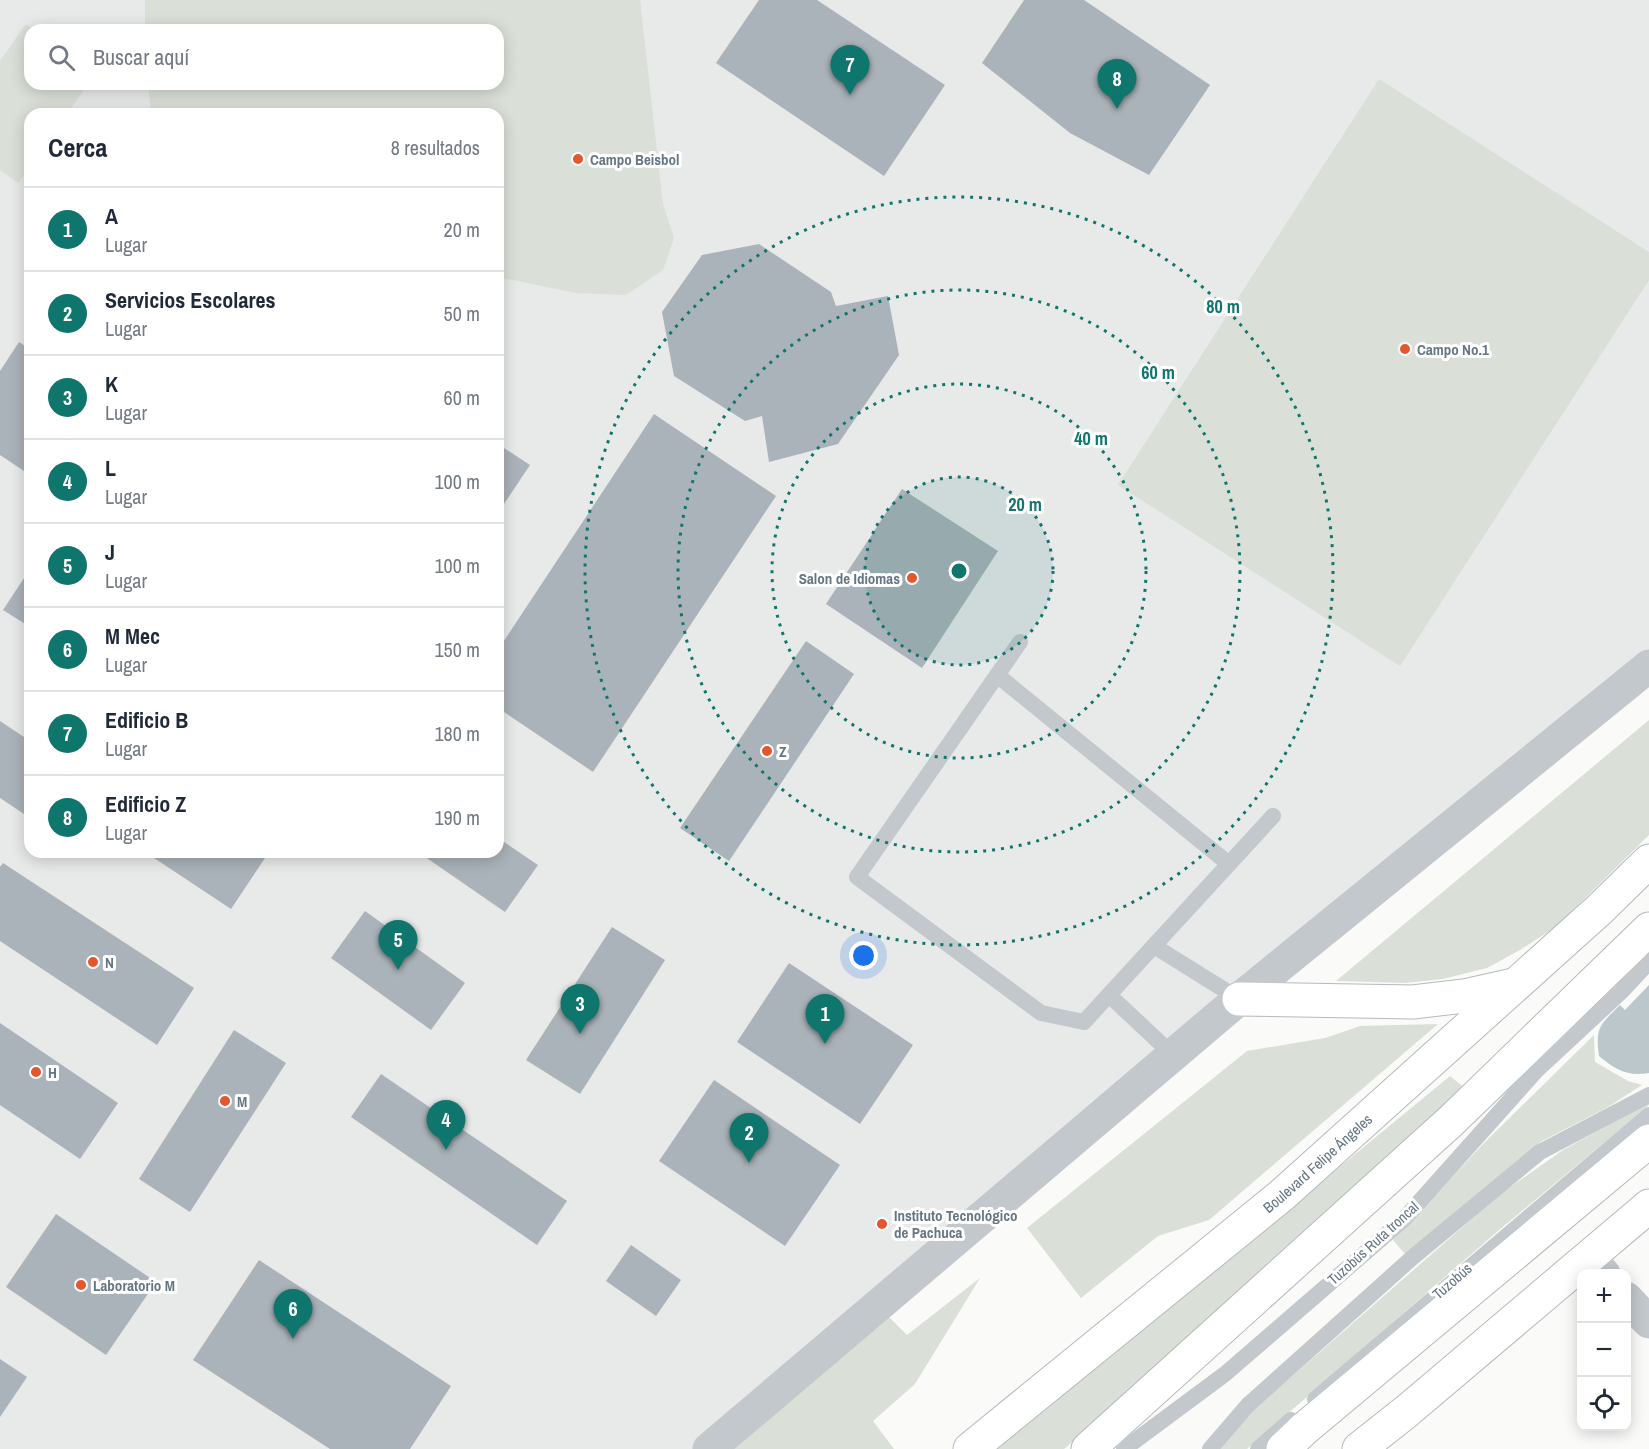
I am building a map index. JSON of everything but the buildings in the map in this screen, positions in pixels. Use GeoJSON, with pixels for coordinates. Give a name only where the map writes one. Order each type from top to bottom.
{"type":"FeatureCollection","features":[{"type":"Feature","properties":{"kind":"main road","name":"Boulevard Felipe Ángeles"},"geometry":{"type":"LineString","coordinates":[[970,1449],[1282,1195],[1600,909],[1649,861]]}},
{"type":"Feature","properties":{"kind":"main road"},"geometry":{"type":"LineString","coordinates":[[1088,1449],[1451,1121],[1649,929]]}},
{"type":"Feature","properties":{"kind":"main road"},"geometry":{"type":"LineString","coordinates":[[1239,999],[1413,1002],[1464,996],[1515,985]]}},
{"type":"Feature","properties":{"kind":"main road"},"geometry":{"type":"LineString","coordinates":[[1283,1449],[1649,1141]]}},
{"type":"Feature","properties":{"kind":"main road"},"geometry":{"type":"LineString","coordinates":[[1612,1172],[1649,1148]]}},
{"type":"Feature","properties":{"kind":"main road"},"geometry":{"type":"LineString","coordinates":[[1359,1449],[1596,1265],[1649,1206]]}},
{"type":"Feature","properties":{"kind":"street"},"geometry":{"type":"LineString","coordinates":[[709,1449],[1239,999],[1649,666]]}},
{"type":"Feature","properties":{"kind":"street"},"geometry":{"type":"LineString","coordinates":[[1631,1303],[1649,1322]]}},
{"type":"Feature","properties":{"kind":"lane"},"geometry":{"type":"LineString","coordinates":[[1020,642],[857,877],[1041,1014],[1084,1022],[1273,816]]}},
{"type":"Feature","properties":{"kind":"lane"},"geometry":{"type":"LineString","coordinates":[[997,675],[1229,864]]}},
{"type":"Feature","properties":{"kind":"lane"},"geometry":{"type":"LineString","coordinates":[[1154,946],[1205,980],[1239,999]]}},
{"type":"Feature","properties":{"kind":"lane","name":"Tuzobús Ruta troncal"},"geometry":{"type":"LineString","coordinates":[[1124,1449],[1225,1374],[1403,1220],[1536,1071],[1621,992],[1649,962]]}},
{"type":"Feature","properties":{"kind":"lane"},"geometry":{"type":"LineString","coordinates":[[1108,995],[1173,1055]]}},
{"type":"Feature","properties":{"kind":"lane"},"geometry":{"type":"LineString","coordinates":[[1210,1449],[1248,1405],[1413,1257],[1540,1152],[1649,1095]]}},
{"type":"Feature","properties":{"kind":"lane","name":"Tuzobús"},"geometry":{"type":"LineString","coordinates":[[1258,1449],[1649,1114]]}},
{"type":"Feature","properties":{"kind":"shaded area"},"geometry":{"type":"Polygon","coordinates":[[[0,0],[1649,0],[1649,661],[709,1449],[0,1449],[0,0]]]}},
{"type":"Feature","properties":{"kind":"shaded area","name":"Campo Beisbol"},"geometry":{"type":"Polygon","coordinates":[[[145,0],[640,0],[663,204],[674,238],[663,270],[626,295],[576,293],[504,278],[504,108],[150,108],[149,90],[504,90],[504,24],[145,24],[145,0]]]}},
{"type":"Feature","properties":{"kind":"shaded area"},"geometry":{"type":"Polygon","coordinates":[[[24,27],[24,90],[84,90],[71,108],[24,108],[24,175],[18,183],[0,170],[0,61],[24,27]]]}},
{"type":"Feature","properties":{"kind":"shaded area","name":"Campo No.1"},"geometry":{"type":"Polygon","coordinates":[[[1379,79],[1649,252],[1649,280],[1400,666],[1118,485],[1379,79]]]}},
{"type":"Feature","properties":{"kind":"shaded area"},"geometry":{"type":"Polygon","coordinates":[[[1649,720],[1649,835],[1557,926],[1487,968],[1443,979],[1404,983],[1336,981],[1649,720]]]}},
{"type":"Feature","properties":{"kind":"shaded area"},"geometry":{"type":"Polygon","coordinates":[[[1649,985],[1649,1073],[1628,1073],[1610,1065],[1599,1056],[1600,1027],[1620,1005],[1625,1010],[1649,985]]]}},
{"type":"Feature","properties":{"kind":"shaded area"},"geometry":{"type":"Polygon","coordinates":[[[1438,1024],[1209,1220],[1158,1236],[1081,1298],[1027,1228],[1247,1051],[1325,1038],[1360,1026],[1438,1024]]]}},
{"type":"Feature","properties":{"kind":"shaded area"},"geometry":{"type":"Polygon","coordinates":[[[1594,1035],[1595,1062],[1628,1081],[1642,1085],[1608,1107],[1542,1141],[1405,1254],[1393,1240],[1485,1142],[1594,1035]]]}},
{"type":"Feature","properties":{"kind":"shaded area"},"geometry":{"type":"Polygon","coordinates":[[[1450,1076],[1466,1089],[1189,1343],[1064,1449],[997,1449],[1450,1076]]]}},
{"type":"Feature","properties":{"kind":"shaded area"},"geometry":{"type":"Polygon","coordinates":[[[1649,1103],[1247,1449],[1220,1449],[1255,1409],[1499,1195],[1563,1150],[1649,1103]]]}},
{"type":"Feature","properties":{"kind":"shaded area"},"geometry":{"type":"Polygon","coordinates":[[[980,1278],[915,1384],[873,1421],[894,1449],[732,1449],[889,1317],[907,1335],[980,1278]]]}},
{"type":"Feature","properties":{"kind":"place","name":"Edificio B"},"geometry":{"type":"Point","coordinates":[850,95]}},
{"type":"Feature","properties":{"kind":"place","name":"Edificio Z"},"geometry":{"type":"Point","coordinates":[1117,109]}},
{"type":"Feature","properties":{"kind":"place","name":"Campo Beisbol"},"geometry":{"type":"Point","coordinates":[578,159]}},
{"type":"Feature","properties":{"kind":"place","name":"Campo No.1"},"geometry":{"type":"Point","coordinates":[1405,349]}},
{"type":"Feature","properties":{"kind":"place","name":"Salon de Idiomas"},"geometry":{"type":"Point","coordinates":[912,578]}},
{"type":"Feature","properties":{"kind":"place","name":"Z"},"geometry":{"type":"Point","coordinates":[767,751]}},
{"type":"Feature","properties":{"kind":"place","name":"N"},"geometry":{"type":"Point","coordinates":[93,962]}},
{"type":"Feature","properties":{"kind":"place","name":"J"},"geometry":{"type":"Point","coordinates":[398,970]}},
{"type":"Feature","properties":{"kind":"place","name":"K"},"geometry":{"type":"Point","coordinates":[580,1034]}},
{"type":"Feature","properties":{"kind":"place","name":"A"},"geometry":{"type":"Point","coordinates":[825,1044]}},
{"type":"Feature","properties":{"kind":"place","name":"H"},"geometry":{"type":"Point","coordinates":[36,1072]}},
{"type":"Feature","properties":{"kind":"place","name":"M"},"geometry":{"type":"Point","coordinates":[225,1101]}},
{"type":"Feature","properties":{"kind":"place","name":"L"},"geometry":{"type":"Point","coordinates":[446,1150]}},
{"type":"Feature","properties":{"kind":"place","name":"Servicios Escolares"},"geometry":{"type":"Point","coordinates":[749,1163]}},
{"type":"Feature","properties":{"kind":"place","name":"Instituto Tecnológico de Pachuca"},"geometry":{"type":"Point","coordinates":[882,1224]}},
{"type":"Feature","properties":{"kind":"place","name":"Laboratorio M"},"geometry":{"type":"Point","coordinates":[81,1285]}},
{"type":"Feature","properties":{"kind":"place","name":"M Mec"},"geometry":{"type":"Point","coordinates":[293,1339]}}]}
